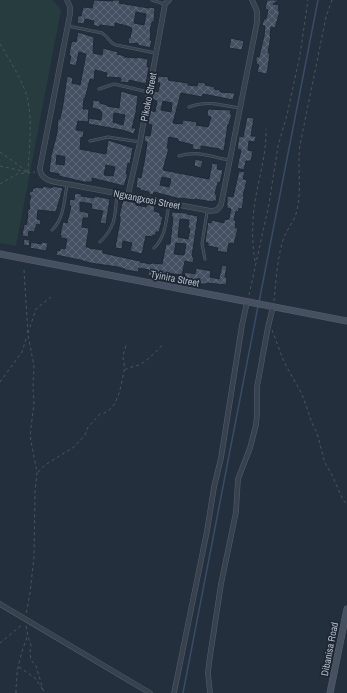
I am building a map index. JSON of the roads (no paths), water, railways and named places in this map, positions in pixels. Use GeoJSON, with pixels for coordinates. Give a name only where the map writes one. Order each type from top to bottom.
{"type":"FeatureCollection","features":[{"type":"Feature","properties":{"kind":"street"},"geometry":{"type":"LineString","coordinates":[[67,0],[70,10],[67,25]]}},
{"type":"Feature","properties":{"kind":"street"},"geometry":{"type":"LineString","coordinates":[[165,4],[169,0]]}},
{"type":"Feature","properties":{"kind":"street"},"geometry":{"type":"LineString","coordinates":[[207,211],[217,210],[221,205],[258,16],[256,7],[252,0]]}},
{"type":"Feature","properties":{"kind":"street","name":"Pikoko Street"},"geometry":{"type":"LineString","coordinates":[[128,195],[140,142],[165,4]]}},
{"type":"Feature","properties":{"kind":"street","name":"Ngxangxosi Street"},"geometry":{"type":"LineString","coordinates":[[67,25],[40,168],[43,178],[207,211]]}},
{"type":"Feature","properties":{"kind":"street","name":"Tyinira Street"},"geometry":{"type":"LineString","coordinates":[[0,254],[347,321]]}},
{"type":"Feature","properties":{"kind":"street"},"geometry":{"type":"LineString","coordinates":[[174,693],[220,458],[242,325],[250,303]]}},
{"type":"Feature","properties":{"kind":"street"},"geometry":{"type":"LineString","coordinates":[[210,693],[208,673],[216,611],[236,512],[238,479],[250,448],[258,414],[257,388],[269,322],[270,306]]}},
{"type":"Feature","properties":{"kind":"street"},"geometry":{"type":"LineString","coordinates":[[0,604],[150,693]]}},
{"type":"Feature","properties":{"kind":"street","name":"Dibanisa Road"},"geometry":{"type":"LineString","coordinates":[[330,693],[347,609]]}},
{"type":"Feature","properties":{"kind":"lane"},"geometry":{"type":"LineString","coordinates":[[152,0],[165,4]]}},
{"type":"Feature","properties":{"kind":"lane"},"geometry":{"type":"LineString","coordinates":[[67,25],[102,33],[110,43],[116,45],[156,54]]}},
{"type":"Feature","properties":{"kind":"lane"},"geometry":{"type":"LineString","coordinates":[[99,89],[114,84],[149,92]]}},
{"type":"Feature","properties":{"kind":"lane"},"geometry":{"type":"LineString","coordinates":[[189,107],[205,103],[240,108]]}},
{"type":"Feature","properties":{"kind":"lane"},"geometry":{"type":"LineString","coordinates":[[90,141],[108,137],[140,142]]}},
{"type":"Feature","properties":{"kind":"lane"},"geometry":{"type":"LineString","coordinates":[[179,156],[194,153],[230,161]]}},
{"type":"Feature","properties":{"kind":"lane"},"geometry":{"type":"LineString","coordinates":[[52,230],[61,218],[67,184]]}},
{"type":"Feature","properties":{"kind":"lane"},"geometry":{"type":"LineString","coordinates":[[100,242],[107,235],[112,226],[118,193]]}},
{"type":"Feature","properties":{"kind":"lane"},"geometry":{"type":"LineString","coordinates":[[154,248],[163,236],[170,203]]}},
{"type":"Feature","properties":{"kind":"lane"},"geometry":{"type":"LineString","coordinates":[[205,259],[202,244],[207,211]]}},
{"type":"Feature","properties":{"kind":"waterway"},"geometry":{"type":"LineString","coordinates":[[259,302],[318,0]]}},
{"type":"Feature","properties":{"kind":"waterway"},"geometry":{"type":"LineString","coordinates":[[183,693],[258,306]]}}]}
